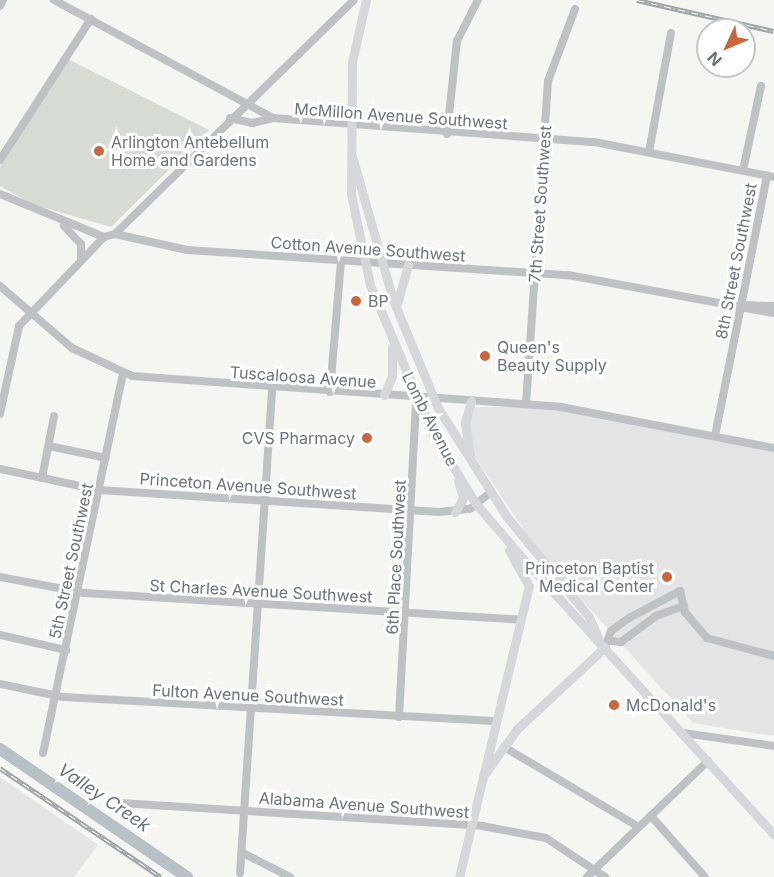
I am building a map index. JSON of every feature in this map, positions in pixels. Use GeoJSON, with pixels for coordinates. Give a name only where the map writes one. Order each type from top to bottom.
{"type":"FeatureCollection","features":[{"type":"Feature","properties":{"kind":"main road","name":"Lomb Avenue"},"geometry":{"type":"LineString","coordinates":[[363,1],[352,62],[351,194],[364,262],[392,342],[416,398],[450,462],[476,504],[605,643],[774,835]]}},
{"type":"Feature","properties":{"kind":"main road","name":"Lomb Avenue"},"geometry":{"type":"LineString","coordinates":[[351,154],[398,312],[434,399],[491,492],[589,617],[605,643]]}},
{"type":"Feature","properties":{"kind":"main road"},"geometry":{"type":"LineString","coordinates":[[398,312],[397,289],[408,265]]}},
{"type":"Feature","properties":{"kind":"main road"},"geometry":{"type":"LineString","coordinates":[[384,395],[392,376],[392,342]]}},
{"type":"Feature","properties":{"kind":"main road"},"geometry":{"type":"LineString","coordinates":[[471,401],[465,422],[471,460]]}},
{"type":"Feature","properties":{"kind":"main road"},"geometry":{"type":"LineString","coordinates":[[450,462],[463,498],[455,512]]}},
{"type":"Feature","properties":{"kind":"main road"},"geometry":{"type":"LineString","coordinates":[[459,877],[469,825],[485,774],[529,586],[494,525]]}},
{"type":"Feature","properties":{"kind":"main road"},"geometry":{"type":"LineString","coordinates":[[485,774],[504,747],[605,643]]}},
{"type":"Feature","properties":{"kind":"street"},"geometry":{"type":"LineString","coordinates":[[0,6],[3,0]]}},
{"type":"Feature","properties":{"kind":"street","name":"McMillon Avenue Southwest"},"geometry":{"type":"LineString","coordinates":[[54,0],[247,101],[273,118],[352,127],[544,138],[649,152],[770,176]]}},
{"type":"Feature","properties":{"kind":"street"},"geometry":{"type":"LineString","coordinates":[[71,9],[76,0]]}},
{"type":"Feature","properties":{"kind":"street"},"geometry":{"type":"LineString","coordinates":[[115,234],[247,101],[354,0]]}},
{"type":"Feature","properties":{"kind":"street"},"geometry":{"type":"LineString","coordinates":[[447,134],[457,41],[478,0]]}},
{"type":"Feature","properties":{"kind":"street","name":"7th Street Southwest"},"geometry":{"type":"LineString","coordinates":[[526,404],[551,62],[575,9]]}},
{"type":"Feature","properties":{"kind":"street"},"geometry":{"type":"LineString","coordinates":[[0,160],[91,19]]}},
{"type":"Feature","properties":{"kind":"street"},"geometry":{"type":"LineString","coordinates":[[649,152],[671,33]]}},
{"type":"Feature","properties":{"kind":"street","name":"8th Street Southwest"},"geometry":{"type":"LineString","coordinates":[[743,170],[761,86]]}},
{"type":"Feature","properties":{"kind":"street"},"geometry":{"type":"LineString","coordinates":[[230,118],[252,123],[273,118]]}},
{"type":"Feature","properties":{"kind":"street","name":"8th Street Southwest"},"geometry":{"type":"LineString","coordinates":[[715,436],[770,176]]}},
{"type":"Feature","properties":{"kind":"street"},"geometry":{"type":"LineString","coordinates":[[0,194],[104,237],[19,326],[0,414]]}},
{"type":"Feature","properties":{"kind":"street"},"geometry":{"type":"LineString","coordinates":[[56,219],[77,238],[81,259]]}},
{"type":"Feature","properties":{"kind":"street","name":"Cotton Avenue Southwest"},"geometry":{"type":"LineString","coordinates":[[104,237],[115,234],[187,250],[536,273],[742,305],[774,314]]}},
{"type":"Feature","properties":{"kind":"street"},"geometry":{"type":"LineString","coordinates":[[330,392],[341,261]]}},
{"type":"Feature","properties":{"kind":"street","name":"Tuscaloosa Avenue"},"geometry":{"type":"LineString","coordinates":[[0,286],[32,311],[72,348],[123,374],[273,389],[526,404],[774,447]]}},
{"type":"Feature","properties":{"kind":"street","name":"Cotton Avenue Southwest"},"geometry":{"type":"LineString","coordinates":[[742,305],[774,306]]}},
{"type":"Feature","properties":{"kind":"street","name":"5th Street Southwest"},"geometry":{"type":"LineString","coordinates":[[43,753],[123,374]]}},
{"type":"Feature","properties":{"kind":"street"},"geometry":{"type":"LineString","coordinates":[[240,873],[273,389]]}},
{"type":"Feature","properties":{"kind":"street","name":"6th Place Southwest"},"geometry":{"type":"LineString","coordinates":[[399,717],[413,509],[416,398]]}},
{"type":"Feature","properties":{"kind":"street"},"geometry":{"type":"LineString","coordinates":[[42,478],[54,416]]}},
{"type":"Feature","properties":{"kind":"street"},"geometry":{"type":"LineString","coordinates":[[48,446],[106,458]]}},
{"type":"Feature","properties":{"kind":"street","name":"Princeton Avenue Southwest"},"geometry":{"type":"LineString","coordinates":[[0,469],[99,490],[455,512],[476,504],[491,492]]}},
{"type":"Feature","properties":{"kind":"street","name":"St Charles Avenue Southwest"},"geometry":{"type":"LineString","coordinates":[[0,577],[78,592],[521,620]]}},
{"type":"Feature","properties":{"kind":"street"},"geometry":{"type":"LineString","coordinates":[[605,643],[611,632],[642,609],[680,591],[684,606],[707,638],[774,656]]}},
{"type":"Feature","properties":{"kind":"street"},"geometry":{"type":"LineString","coordinates":[[605,643],[621,642],[648,621],[684,606]]}},
{"type":"Feature","properties":{"kind":"street"},"geometry":{"type":"LineString","coordinates":[[642,609],[648,621]]}},
{"type":"Feature","properties":{"kind":"street"},"geometry":{"type":"LineString","coordinates":[[0,635],[66,650]]}},
{"type":"Feature","properties":{"kind":"street","name":"Fulton Avenue Southwest"},"geometry":{"type":"LineString","coordinates":[[0,684],[56,696],[497,721]]}},
{"type":"Feature","properties":{"kind":"street"},"geometry":{"type":"LineString","coordinates":[[683,733],[774,746]]}},
{"type":"Feature","properties":{"kind":"street"},"geometry":{"type":"LineString","coordinates":[[504,747],[639,827]]}},
{"type":"Feature","properties":{"kind":"street"},"geometry":{"type":"LineString","coordinates":[[587,877],[708,761]]}},
{"type":"Feature","properties":{"kind":"street","name":"Alabama Avenue Southwest"},"geometry":{"type":"LineString","coordinates":[[120,802],[469,825],[546,838],[596,868],[605,877]]}},
{"type":"Feature","properties":{"kind":"street"},"geometry":{"type":"LineString","coordinates":[[651,816],[705,877]]}},
{"type":"Feature","properties":{"kind":"street"},"geometry":{"type":"LineString","coordinates":[[243,853],[290,877]]}},
{"type":"Feature","properties":{"kind":"shaded area","name":"Arlington Antebellum Home and Gardens"},"geometry":{"type":"Polygon","coordinates":[[[68,59],[209,130],[111,227],[32,204],[0,186],[0,167],[68,59]]]}},
{"type":"Feature","properties":{"kind":"shaded area","name":"Princeton Baptist Medical Center"},"geometry":{"type":"Polygon","coordinates":[[[466,407],[561,407],[774,451],[774,736],[693,723],[541,555],[463,439],[466,407]]]}},
{"type":"Feature","properties":{"kind":"shaded area"},"geometry":{"type":"Polygon","coordinates":[[[0,777],[98,845],[74,877],[0,877],[0,777]]]}},
{"type":"Feature","properties":{"kind":"waterway","name":"Valley Creek"},"geometry":{"type":"LineString","coordinates":[[0,749],[187,877]]}},
{"type":"Feature","properties":{"kind":"railway"},"geometry":{"type":"LineString","coordinates":[[637,0],[774,31]]}},
{"type":"Feature","properties":{"kind":"railway"},"geometry":{"type":"LineString","coordinates":[[0,768],[161,877]]}},
{"type":"Feature","properties":{"kind":"place","name":"Arlington Antebellum Home and Gardens"},"geometry":{"type":"Point","coordinates":[99,151]}},
{"type":"Feature","properties":{"kind":"place","name":"BP"},"geometry":{"type":"Point","coordinates":[356,301]}},
{"type":"Feature","properties":{"kind":"place","name":"Queen's Beauty Supply"},"geometry":{"type":"Point","coordinates":[485,356]}},
{"type":"Feature","properties":{"kind":"place","name":"CVS Pharmacy"},"geometry":{"type":"Point","coordinates":[367,438]}},
{"type":"Feature","properties":{"kind":"place","name":"Princeton Baptist Medical Center"},"geometry":{"type":"Point","coordinates":[667,577]}},
{"type":"Feature","properties":{"kind":"place","name":"McDonald's"},"geometry":{"type":"Point","coordinates":[614,705]}}]}
